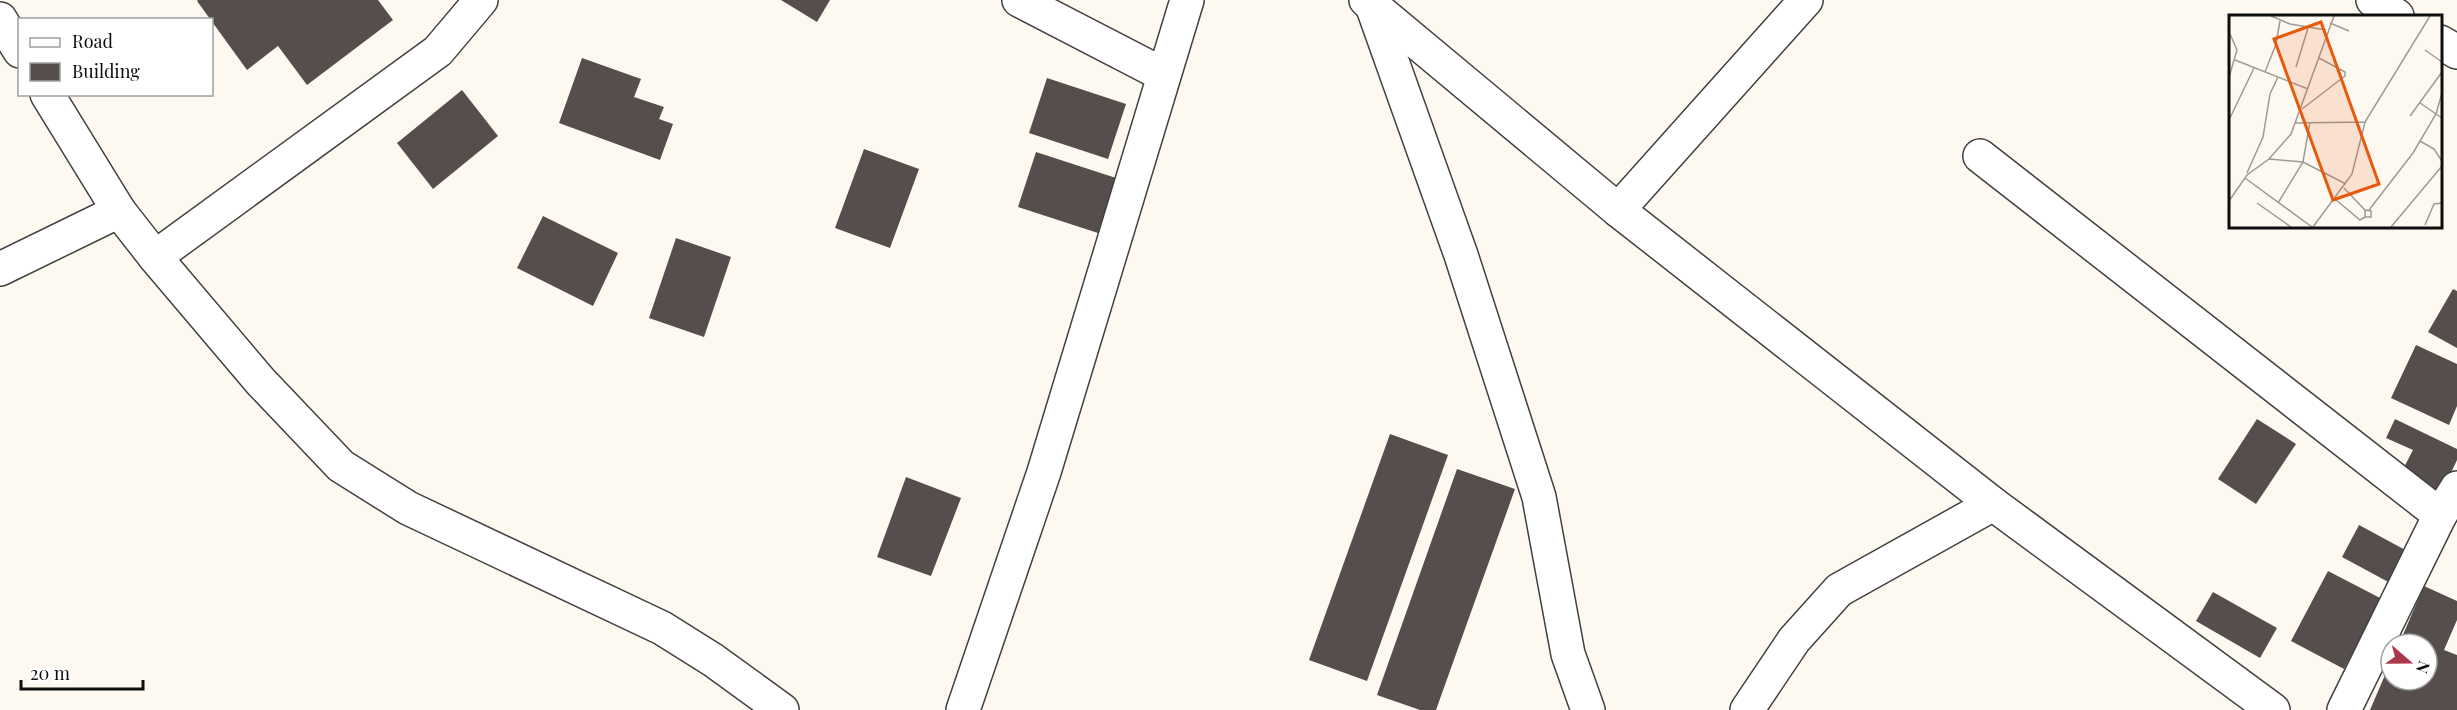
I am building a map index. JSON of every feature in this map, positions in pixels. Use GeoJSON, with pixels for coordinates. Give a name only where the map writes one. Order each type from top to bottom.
{"type":"FeatureCollection","features":[{"type":"Feature","properties":{"kind":"street"},"geometry":{"type":"LineString","coordinates":[[155,258],[438,51],[481,0]]}},
{"type":"Feature","properties":{"kind":"street"},"geometry":{"type":"LineString","coordinates":[[1020,0],[1164,75]]}},
{"type":"Feature","properties":{"kind":"street"},"geometry":{"type":"LineString","coordinates":[[963,710],[1044,472],[1187,0]]}},
{"type":"Feature","properties":{"kind":"street"},"geometry":{"type":"LineString","coordinates":[[1618,210],[1806,0]]}},
{"type":"Feature","properties":{"kind":"street"},"geometry":{"type":"LineString","coordinates":[[2373,0],[2396,15]]}},
{"type":"Feature","properties":{"kind":"street"},"geometry":{"type":"LineString","coordinates":[[1370,3],[1618,210],[1993,504],[2273,710]]}},
{"type":"Feature","properties":{"kind":"street"},"geometry":{"type":"LineString","coordinates":[[1370,3],[1461,255],[1539,496],[1568,654],[1588,710]]}},
{"type":"Feature","properties":{"kind":"street"},"geometry":{"type":"LineString","coordinates":[[2442,43],[2457,52]]}},
{"type":"Feature","properties":{"kind":"street"},"geometry":{"type":"LineString","coordinates":[[48,96],[119,212],[155,258],[261,382],[341,466],[408,508],[662,628],[713,660],[782,710]]}},
{"type":"Feature","properties":{"kind":"street"},"geometry":{"type":"LineString","coordinates":[[1980,156],[2439,515]]}},
{"type":"Feature","properties":{"kind":"street"},"geometry":{"type":"LineString","coordinates":[[0,269],[119,212]]}},
{"type":"Feature","properties":{"kind":"street"},"geometry":{"type":"LineString","coordinates":[[2348,708],[2439,515],[2457,488]]}},
{"type":"Feature","properties":{"kind":"street"},"geometry":{"type":"LineString","coordinates":[[1747,710],[1794,640],[1839,590],[1993,504]]}},
{"type":"Feature","properties":{"kind":"building"},"geometry":{"type":"Polygon","coordinates":[[[378,0],[393,20],[307,85],[278,46],[247,70],[213,23],[213,18],[209,18],[197,1],[378,0]]]}},
{"type":"Feature","properties":{"kind":"building"},"geometry":{"type":"Polygon","coordinates":[[[781,0],[830,0],[817,22],[781,0]]]}},
{"type":"Feature","properties":{"kind":"building"},"geometry":{"type":"Polygon","coordinates":[[[582,58],[641,79],[634,97],[664,107],[659,119],[673,124],[660,160],[559,123],[582,58]]]}},
{"type":"Feature","properties":{"kind":"building"},"geometry":{"type":"Polygon","coordinates":[[[1047,78],[1126,104],[1108,159],[1029,133],[1047,78]]]}},
{"type":"Feature","properties":{"kind":"building"},"geometry":{"type":"Polygon","coordinates":[[[462,90],[498,136],[433,189],[397,143],[462,90]]]}},
{"type":"Feature","properties":{"kind":"building"},"geometry":{"type":"Polygon","coordinates":[[[864,149],[919,169],[890,248],[835,228],[864,149]]]}},
{"type":"Feature","properties":{"kind":"building"},"geometry":{"type":"Polygon","coordinates":[[[1036,152],[1116,178],[1098,233],[1018,207],[1036,152]]]}},
{"type":"Feature","properties":{"kind":"building"},"geometry":{"type":"Polygon","coordinates":[[[543,216],[618,253],[593,306],[517,268],[543,216]]]}},
{"type":"Feature","properties":{"kind":"building"},"geometry":{"type":"Polygon","coordinates":[[[676,238],[731,257],[704,337],[649,318],[676,238]]]}},
{"type":"Feature","properties":{"kind":"building"},"geometry":{"type":"Polygon","coordinates":[[[2453,289],[2457,291],[2457,348],[2428,332],[2453,289]]]}},
{"type":"Feature","properties":{"kind":"building"},"geometry":{"type":"Polygon","coordinates":[[[2416,345],[2457,364],[2457,406],[2449,425],[2391,398],[2416,345]]]}},
{"type":"Feature","properties":{"kind":"building"},"geometry":{"type":"Polygon","coordinates":[[[2257,419],[2296,444],[2256,504],[2218,479],[2257,419]]]}},
{"type":"Feature","properties":{"kind":"building"},"geometry":{"type":"Polygon","coordinates":[[[2395,419],[2457,449],[2457,460],[2440,496],[2399,477],[2413,450],[2386,438],[2395,419]]]}},
{"type":"Feature","properties":{"kind":"building"},"geometry":{"type":"Polygon","coordinates":[[[1390,434],[1448,455],[1367,681],[1309,660],[1390,434]]]}},
{"type":"Feature","properties":{"kind":"building"},"geometry":{"type":"Polygon","coordinates":[[[1457,469],[1515,489],[1436,710],[1420,710],[1377,695],[1457,469]]]}},
{"type":"Feature","properties":{"kind":"building"},"geometry":{"type":"Polygon","coordinates":[[[906,477],[961,498],[931,576],[877,557],[906,477]]]}},
{"type":"Feature","properties":{"kind":"building"},"geometry":{"type":"Polygon","coordinates":[[[2359,525],[2409,552],[2392,584],[2342,557],[2359,525]]]}},
{"type":"Feature","properties":{"kind":"building"},"geometry":{"type":"Polygon","coordinates":[[[2328,571],[2382,599],[2344,669],[2291,641],[2328,571]]]}},
{"type":"Feature","properties":{"kind":"building"},"geometry":{"type":"Polygon","coordinates":[[[2424,586],[2457,601],[2457,620],[2444,650],[2457,655],[2457,710],[2370,710],[2379,689],[2379,692],[2439,692],[2439,632],[2404,632],[2424,586]]]}},
{"type":"Feature","properties":{"kind":"building"},"geometry":{"type":"Polygon","coordinates":[[[2213,592],[2277,628],[2260,658],[2196,621],[2213,592]]]}}]}
